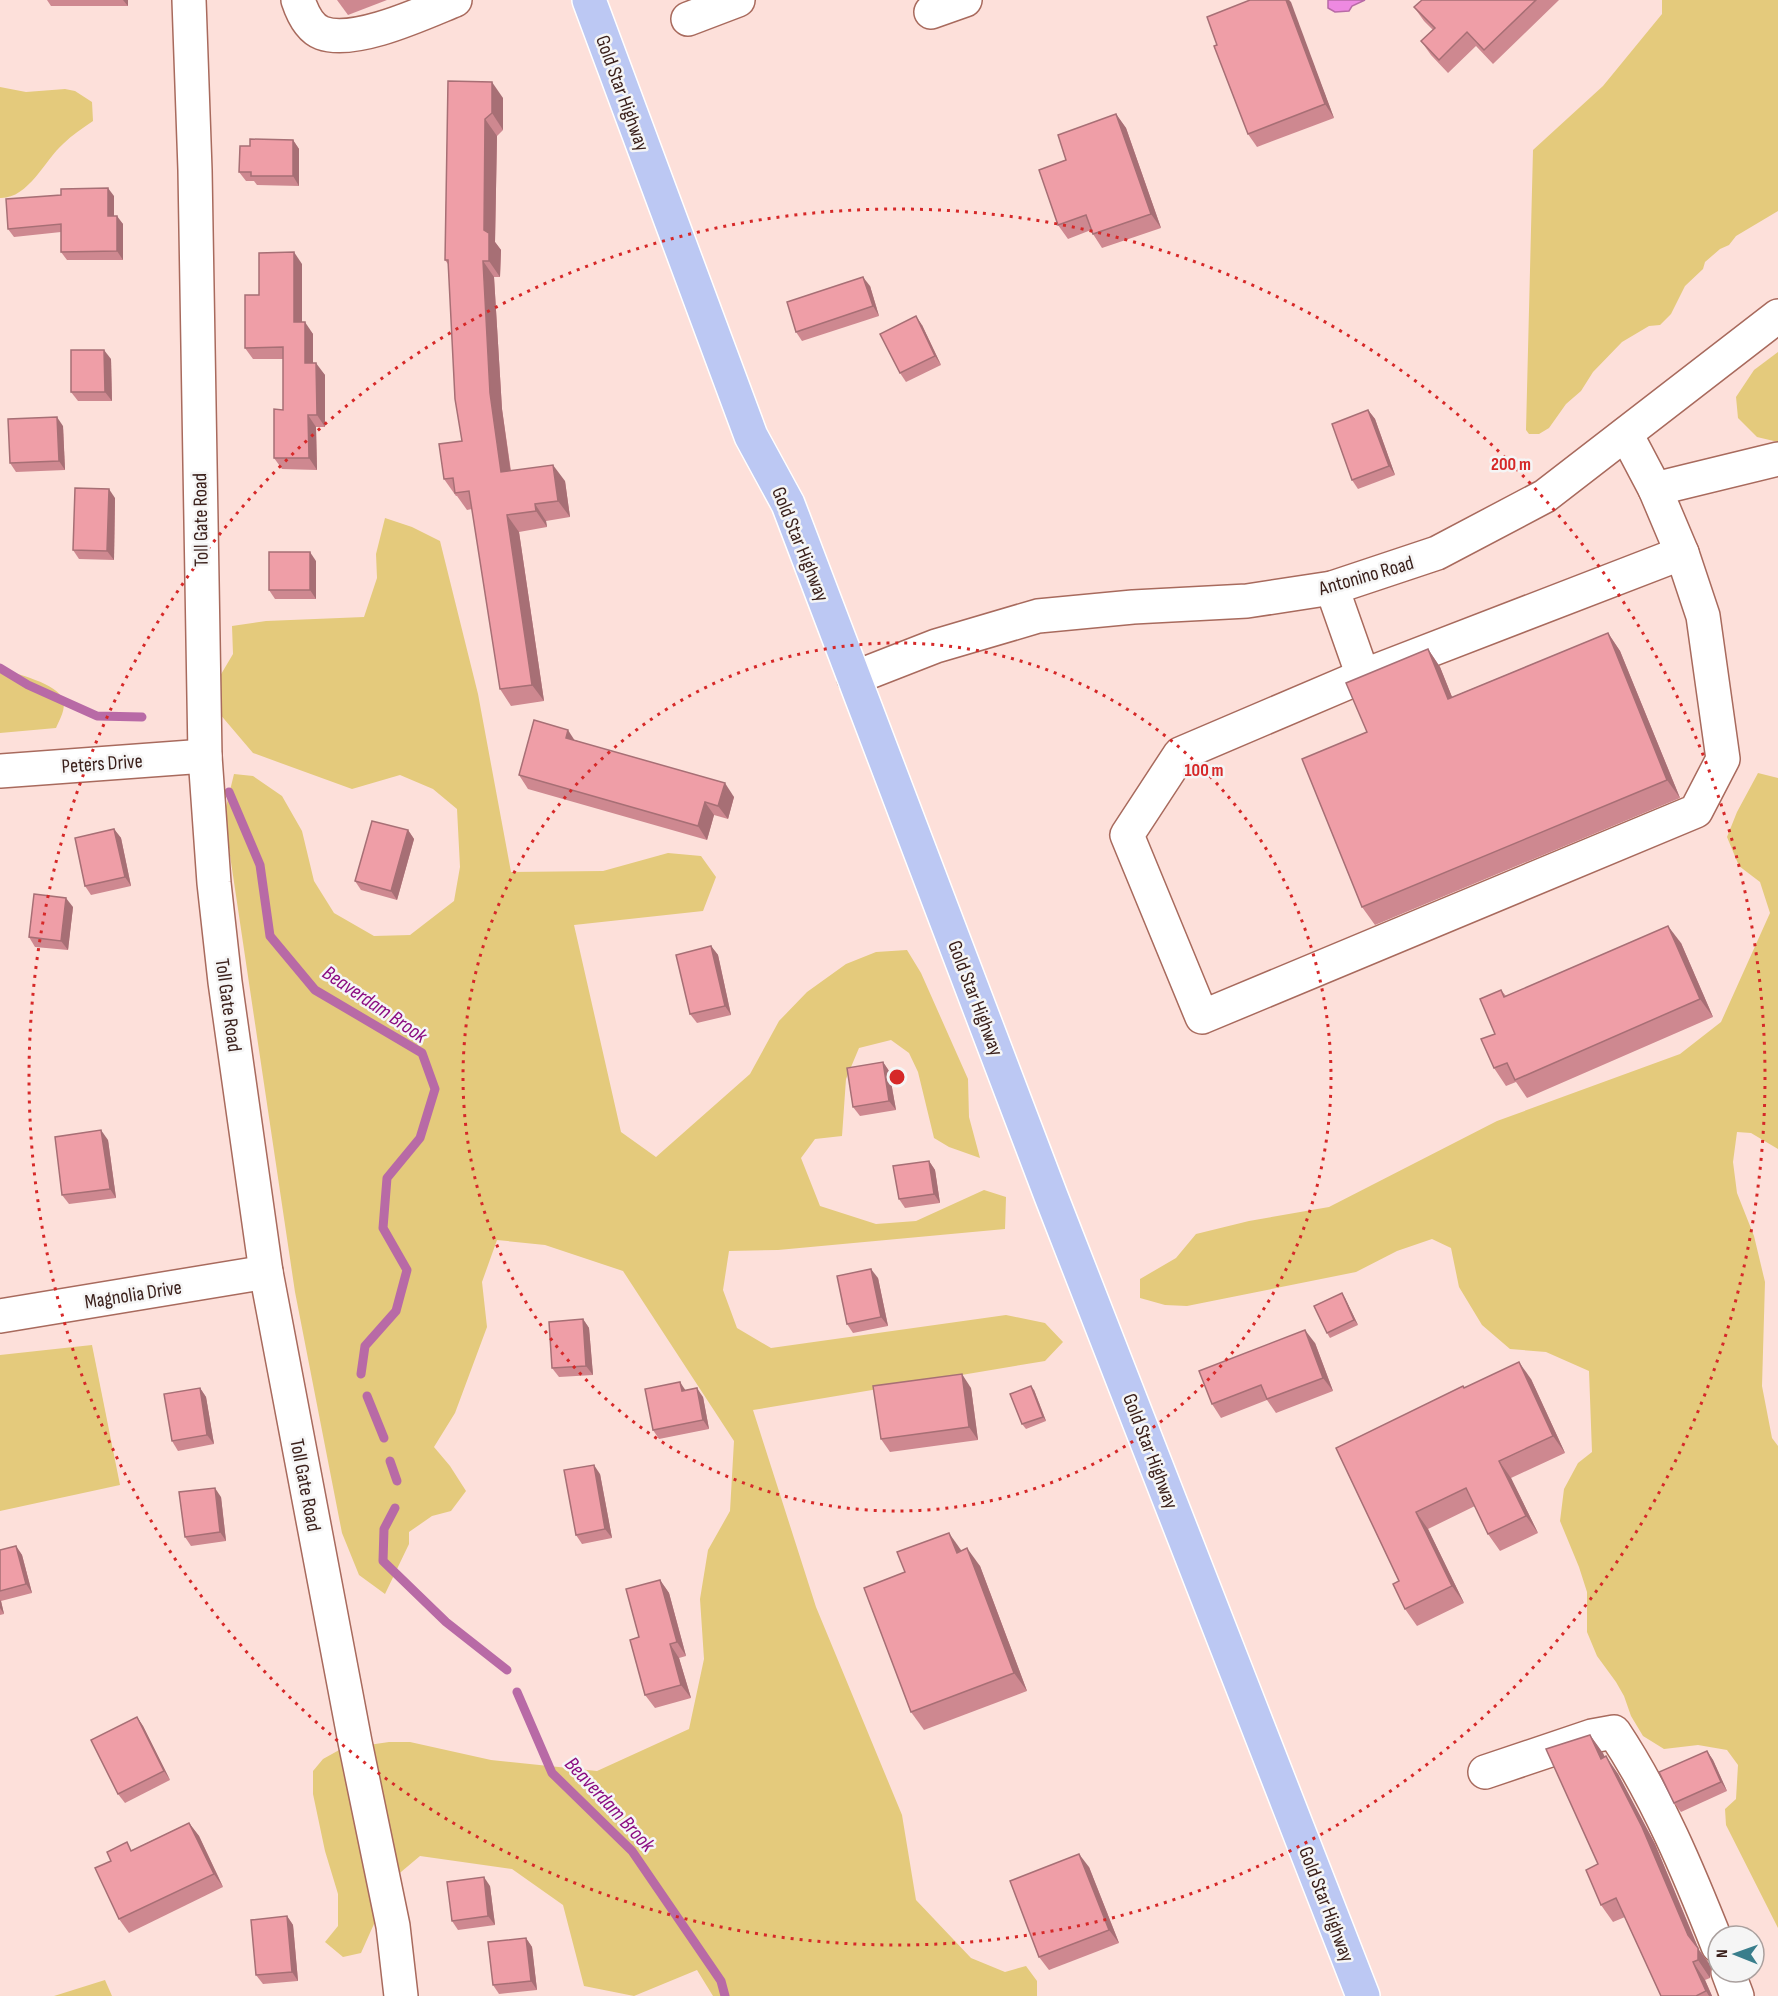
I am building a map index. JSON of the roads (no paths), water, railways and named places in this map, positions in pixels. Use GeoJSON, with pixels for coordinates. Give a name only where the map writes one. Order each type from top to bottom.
{"type":"FeatureCollection","features":[{"type":"Feature","properties":{"kind":"main road","name":"Gold Star Highway"},"geometry":{"type":"LineString","coordinates":[[589,0],[751,436],[788,504],[1060,1218],[1363,1996]]}},
{"type":"Feature","properties":{"kind":"street","name":"Toll Gate Road"},"geometry":{"type":"LineString","coordinates":[[189,0],[195,170],[205,756],[213,883],[266,1272],[350,1719],[393,1926],[401,1996]]}},
{"type":"Feature","properties":{"kind":"street"},"geometry":{"type":"LineString","coordinates":[[300,8],[320,33],[348,36],[402,21],[456,0]]}},
{"type":"Feature","properties":{"kind":"street"},"geometry":{"type":"LineString","coordinates":[[688,19],[738,0]]}},
{"type":"Feature","properties":{"kind":"street"},"geometry":{"type":"LineString","coordinates":[[931,12],[965,0]]}},
{"type":"Feature","properties":{"kind":"street","name":"Antonino Road"},"geometry":{"type":"LineString","coordinates":[[854,678],[936,646],[1038,616],[1133,607],[1247,601],[1332,588],[1437,553],[1545,496],[1778,316]]}},
{"type":"Feature","properties":{"kind":"street"},"geometry":{"type":"LineString","coordinates":[[1626,434],[1655,489],[1682,553],[1703,616],[1723,759],[1696,811],[1202,1017],[1126,835],[1180,754],[1363,676],[1682,553]]}},
{"type":"Feature","properties":{"kind":"street"},"geometry":{"type":"LineString","coordinates":[[1655,489],[1778,459]]}},
{"type":"Feature","properties":{"kind":"street"},"geometry":{"type":"LineString","coordinates":[[1332,588],[1363,676]]}},
{"type":"Feature","properties":{"kind":"street","name":"Peters Drive"},"geometry":{"type":"LineString","coordinates":[[0,771],[205,756]]}},
{"type":"Feature","properties":{"kind":"street","name":"Magnolia Drive"},"geometry":{"type":"LineString","coordinates":[[0,1316],[266,1272]]}},
{"type":"Feature","properties":{"kind":"street"},"geometry":{"type":"LineString","coordinates":[[1485,1772],[1592,1736],[1614,1732],[1632,1760],[1690,1876],[1709,1924]]}},
{"type":"Feature","properties":{"kind":"waterway","name":"Beaverdam Brook"},"geometry":{"type":"LineString","coordinates":[[0,668],[28,685],[97,716],[142,717]]}},
{"type":"Feature","properties":{"kind":"waterway","name":"Beaverdam Brook"},"geometry":{"type":"LineString","coordinates":[[229,792],[260,865],[270,936],[315,990],[422,1053],[435,1089],[420,1138],[387,1178],[383,1228],[407,1270],[396,1311],[365,1346],[361,1374]]}},
{"type":"Feature","properties":{"kind":"waterway","name":"Beaverdam Brook"},"geometry":{"type":"LineString","coordinates":[[367,1396],[384,1438]]}},
{"type":"Feature","properties":{"kind":"waterway","name":"Beaverdam Brook"},"geometry":{"type":"LineString","coordinates":[[390,1461],[397,1481]]}},
{"type":"Feature","properties":{"kind":"waterway","name":"Beaverdam Brook"},"geometry":{"type":"LineString","coordinates":[[395,1508],[384,1529],[383,1561],[446,1622],[507,1670]]}},
{"type":"Feature","properties":{"kind":"waterway","name":"Beaverdam Brook"},"geometry":{"type":"LineString","coordinates":[[517,1692],[552,1773],[632,1851],[721,1981],[725,1996]]}}]}
